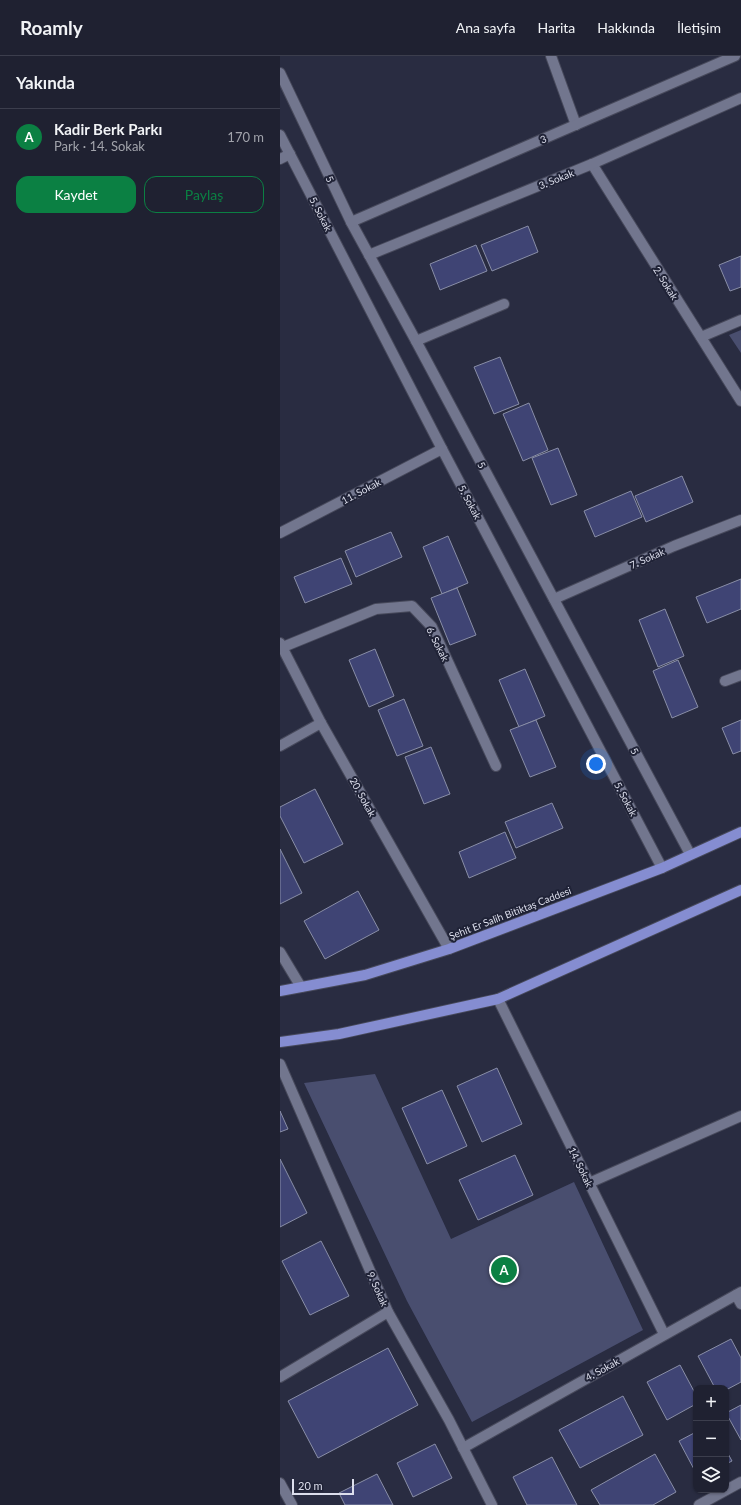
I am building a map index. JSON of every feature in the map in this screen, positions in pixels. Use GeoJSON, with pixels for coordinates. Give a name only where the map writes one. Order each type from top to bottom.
{"type":"FeatureCollection","features":[{"type":"Feature","properties":{"kind":"main road","name":"Şehit Er Salih Bitiktaş Caddesi"},"geometry":{"type":"LineString","coordinates":[[280,991],[365,975],[449,949],[662,868],[741,832]]}},
{"type":"Feature","properties":{"kind":"main road"},"geometry":{"type":"LineString","coordinates":[[280,1042],[339,1034],[498,999],[741,890]]}},
{"type":"Feature","properties":{"kind":"street"},"geometry":{"type":"LineString","coordinates":[[551,56],[576,125]]}},
{"type":"Feature","properties":{"kind":"street","name":"3"},"geometry":{"type":"LineString","coordinates":[[351,222],[735,56]]}},
{"type":"Feature","properties":{"kind":"street","name":"5"},"geometry":{"type":"LineString","coordinates":[[280,73],[351,222],[690,854]]}},
{"type":"Feature","properties":{"kind":"street","name":"3. Sokak"},"geometry":{"type":"LineString","coordinates":[[369,255],[592,164],[741,98]]}},
{"type":"Feature","properties":{"kind":"street","name":"5. Sokak"},"geometry":{"type":"LineString","coordinates":[[280,135],[442,449],[662,868]]}},
{"type":"Feature","properties":{"kind":"street"},"geometry":{"type":"LineString","coordinates":[[280,159],[290,154]]}},
{"type":"Feature","properties":{"kind":"street","name":"2. Sokak"},"geometry":{"type":"LineString","coordinates":[[592,164],[741,401]]}},
{"type":"Feature","properties":{"kind":"street"},"geometry":{"type":"LineString","coordinates":[[416,341],[504,304]]}},
{"type":"Feature","properties":{"kind":"street"},"geometry":{"type":"LineString","coordinates":[[701,337],[741,320]]}},
{"type":"Feature","properties":{"kind":"street","name":"11. Sokak"},"geometry":{"type":"LineString","coordinates":[[280,533],[442,449]]}},
{"type":"Feature","properties":{"kind":"street","name":"7. Sokak"},"geometry":{"type":"LineString","coordinates":[[554,599],[674,546],[741,520]]}},
{"type":"Feature","properties":{"kind":"street","name":"6. Sokak"},"geometry":{"type":"LineString","coordinates":[[281,645],[376,609],[412,606],[432,627],[496,766]]}},
{"type":"Feature","properties":{"kind":"street","name":"20. Sokak"},"geometry":{"type":"LineString","coordinates":[[281,645],[321,723],[449,949]]}},
{"type":"Feature","properties":{"kind":"street"},"geometry":{"type":"LineString","coordinates":[[725,681],[741,675]]}},
{"type":"Feature","properties":{"kind":"street"},"geometry":{"type":"LineString","coordinates":[[280,746],[321,723]]}},
{"type":"Feature","properties":{"kind":"street"},"geometry":{"type":"LineString","coordinates":[[280,952],[301,987]]}},
{"type":"Feature","properties":{"kind":"street","name":"14. Sokak"},"geometry":{"type":"LineString","coordinates":[[498,999],[664,1334]]}},
{"type":"Feature","properties":{"kind":"street","name":"9. Sokak"},"geometry":{"type":"LineString","coordinates":[[280,1064],[388,1312],[463,1448],[492,1505]]}},
{"type":"Feature","properties":{"kind":"street"},"geometry":{"type":"LineString","coordinates":[[589,1183],[741,1116]]}},
{"type":"Feature","properties":{"kind":"street"},"geometry":{"type":"LineString","coordinates":[[738,1293],[741,1304]]}},
{"type":"Feature","properties":{"kind":"street","name":"4. Sokak"},"geometry":{"type":"LineString","coordinates":[[463,1448],[738,1293]]}},
{"type":"Feature","properties":{"kind":"street"},"geometry":{"type":"LineString","coordinates":[[280,1377],[388,1312]]}},
{"type":"Feature","properties":{"kind":"street"},"geometry":{"type":"LineString","coordinates":[[698,1505],[741,1482]]}},
{"type":"Feature","properties":{"kind":"street"},"geometry":{"type":"LineString","coordinates":[[280,1483],[292,1505]]}},
{"type":"Feature","properties":{"kind":"shaded area"},"geometry":{"type":"Polygon","coordinates":[[[741,330],[741,353],[729,335],[741,330]]]}},
{"type":"Feature","properties":{"kind":"shaded area"},"geometry":{"type":"Polygon","coordinates":[[[375,1074],[451,1239],[574,1182],[643,1330],[472,1422],[407,1301],[304,1083],[375,1074]]]}},
{"type":"Feature","properties":{"kind":"building"},"geometry":{"type":"Polygon","coordinates":[[[528,226],[538,252],[492,271],[481,245],[528,226]]]}},
{"type":"Feature","properties":{"kind":"building"},"geometry":{"type":"Polygon","coordinates":[[[476,245],[487,271],[440,290],[430,264],[476,245]]]}},
{"type":"Feature","properties":{"kind":"building"},"geometry":{"type":"Polygon","coordinates":[[[741,256],[741,287],[730,291],[719,265],[741,256]]]}},
{"type":"Feature","properties":{"kind":"building"},"geometry":{"type":"Polygon","coordinates":[[[500,357],[519,404],[494,414],[474,367],[500,357]]]}},
{"type":"Feature","properties":{"kind":"building"},"geometry":{"type":"Polygon","coordinates":[[[529,403],[548,450],[523,461],[503,414],[529,403]]]}},
{"type":"Feature","properties":{"kind":"building"},"geometry":{"type":"Polygon","coordinates":[[[558,448],[577,495],[551,505],[532,458],[558,448]]]}},
{"type":"Feature","properties":{"kind":"building"},"geometry":{"type":"Polygon","coordinates":[[[682,476],[693,502],[646,522],[635,496],[682,476]]]}},
{"type":"Feature","properties":{"kind":"building"},"geometry":{"type":"Polygon","coordinates":[[[631,491],[642,517],[595,537],[584,511],[631,491]]]}},
{"type":"Feature","properties":{"kind":"building"},"geometry":{"type":"Polygon","coordinates":[[[391,532],[402,557],[356,577],[345,551],[391,532]]]}},
{"type":"Feature","properties":{"kind":"building"},"geometry":{"type":"Polygon","coordinates":[[[448,536],[468,583],[442,594],[423,547],[448,536]]]}},
{"type":"Feature","properties":{"kind":"building"},"geometry":{"type":"Polygon","coordinates":[[[341,558],[352,584],[305,603],[294,577],[341,558]]]}},
{"type":"Feature","properties":{"kind":"building"},"geometry":{"type":"Polygon","coordinates":[[[741,579],[741,609],[707,623],[696,597],[741,579]]]}},
{"type":"Feature","properties":{"kind":"building"},"geometry":{"type":"Polygon","coordinates":[[[457,588],[476,635],[450,645],[431,598],[457,588]]]}},
{"type":"Feature","properties":{"kind":"building"},"geometry":{"type":"Polygon","coordinates":[[[665,609],[684,656],[658,667],[639,620],[665,609]]]}},
{"type":"Feature","properties":{"kind":"building"},"geometry":{"type":"Polygon","coordinates":[[[375,649],[394,696],[369,707],[349,660],[375,649]]]}},
{"type":"Feature","properties":{"kind":"building"},"geometry":{"type":"Polygon","coordinates":[[[678,660],[698,707],[672,718],[653,671],[678,660]]]}},
{"type":"Feature","properties":{"kind":"building"},"geometry":{"type":"Polygon","coordinates":[[[525,669],[545,716],[519,727],[499,680],[525,669]]]}},
{"type":"Feature","properties":{"kind":"building"},"geometry":{"type":"Polygon","coordinates":[[[404,699],[423,746],[397,756],[378,710],[404,699]]]}},
{"type":"Feature","properties":{"kind":"building"},"geometry":{"type":"Polygon","coordinates":[[[536,720],[556,767],[530,777],[510,730],[536,720]]]}},
{"type":"Feature","properties":{"kind":"building"},"geometry":{"type":"Polygon","coordinates":[[[741,720],[741,751],[733,754],[722,728],[741,720]]]}},
{"type":"Feature","properties":{"kind":"building"},"geometry":{"type":"Polygon","coordinates":[[[431,747],[450,794],[424,804],[405,757],[431,747]]]}},
{"type":"Feature","properties":{"kind":"building"},"geometry":{"type":"Polygon","coordinates":[[[315,789],[343,844],[304,863],[280,816],[280,807],[315,789]]]}},
{"type":"Feature","properties":{"kind":"building"},"geometry":{"type":"Polygon","coordinates":[[[552,803],[563,828],[516,848],[505,822],[552,803]]]}},
{"type":"Feature","properties":{"kind":"building"},"geometry":{"type":"Polygon","coordinates":[[[505,832],[516,858],[469,878],[459,852],[505,832]]]}},
{"type":"Feature","properties":{"kind":"building"},"geometry":{"type":"Polygon","coordinates":[[[280,849],[302,893],[280,904],[280,849]]]}},
{"type":"Feature","properties":{"kind":"building"},"geometry":{"type":"Polygon","coordinates":[[[358,891],[379,930],[325,959],[304,921],[358,891]]]}},
{"type":"Feature","properties":{"kind":"building"},"geometry":{"type":"Polygon","coordinates":[[[497,1068],[522,1124],[482,1142],[457,1086],[497,1068]]]}},
{"type":"Feature","properties":{"kind":"building"},"geometry":{"type":"Polygon","coordinates":[[[442,1090],[467,1146],[427,1164],[402,1108],[442,1090]]]}},
{"type":"Feature","properties":{"kind":"building"},"geometry":{"type":"Polygon","coordinates":[[[280,1111],[288,1129],[280,1132],[280,1111]]]}},
{"type":"Feature","properties":{"kind":"building"},"geometry":{"type":"Polygon","coordinates":[[[515,1155],[533,1195],[478,1220],[459,1180],[515,1155]]]}},
{"type":"Feature","properties":{"kind":"building"},"geometry":{"type":"Polygon","coordinates":[[[280,1159],[307,1213],[280,1227],[280,1159]]]}},
{"type":"Feature","properties":{"kind":"building"},"geometry":{"type":"Polygon","coordinates":[[[321,1241],[349,1296],[310,1315],[282,1261],[321,1241]]]}},
{"type":"Feature","properties":{"kind":"building"},"geometry":{"type":"Polygon","coordinates":[[[731,1339],[741,1358],[741,1382],[729,1388],[729,1385],[713,1385],[698,1356],[731,1339]]]}},
{"type":"Feature","properties":{"kind":"building"},"geometry":{"type":"Polygon","coordinates":[[[388,1348],[418,1405],[318,1458],[288,1401],[388,1348]]]}},
{"type":"Feature","properties":{"kind":"building"},"geometry":{"type":"Polygon","coordinates":[[[680,1365],[693,1389],[693,1406],[667,1420],[647,1382],[680,1365]]]}},
{"type":"Feature","properties":{"kind":"building"},"geometry":{"type":"Polygon","coordinates":[[[623,1396],[643,1435],[580,1468],[559,1430],[623,1396]]]}},
{"type":"Feature","properties":{"kind":"building"},"geometry":{"type":"Polygon","coordinates":[[[741,1405],[741,1440],[729,1418],[729,1411],[741,1405]]]}},
{"type":"Feature","properties":{"kind":"building"},"geometry":{"type":"Polygon","coordinates":[[[693,1434],[693,1467],[679,1441],[693,1434]]]}},
{"type":"Feature","properties":{"kind":"building"},"geometry":{"type":"Polygon","coordinates":[[[435,1444],[452,1478],[413,1497],[397,1463],[435,1444]]]}},
{"type":"Feature","properties":{"kind":"building"},"geometry":{"type":"Polygon","coordinates":[[[655,1454],[676,1492],[653,1505],[600,1505],[591,1490],[655,1454]]]}},
{"type":"Feature","properties":{"kind":"building"},"geometry":{"type":"Polygon","coordinates":[[[729,1456],[732,1461],[729,1462],[729,1456]]]}},
{"type":"Feature","properties":{"kind":"building"},"geometry":{"type":"Polygon","coordinates":[[[552,1457],[577,1505],[527,1505],[513,1477],[552,1457]]]}},
{"type":"Feature","properties":{"kind":"building"},"geometry":{"type":"Polygon","coordinates":[[[377,1474],[393,1505],[345,1505],[339,1493],[377,1474]]]}},
{"type":"Feature","properties":{"kind":"place","name":"Kadir Berk Parkı"},"geometry":{"type":"Point","coordinates":[504,1270]}}]}
